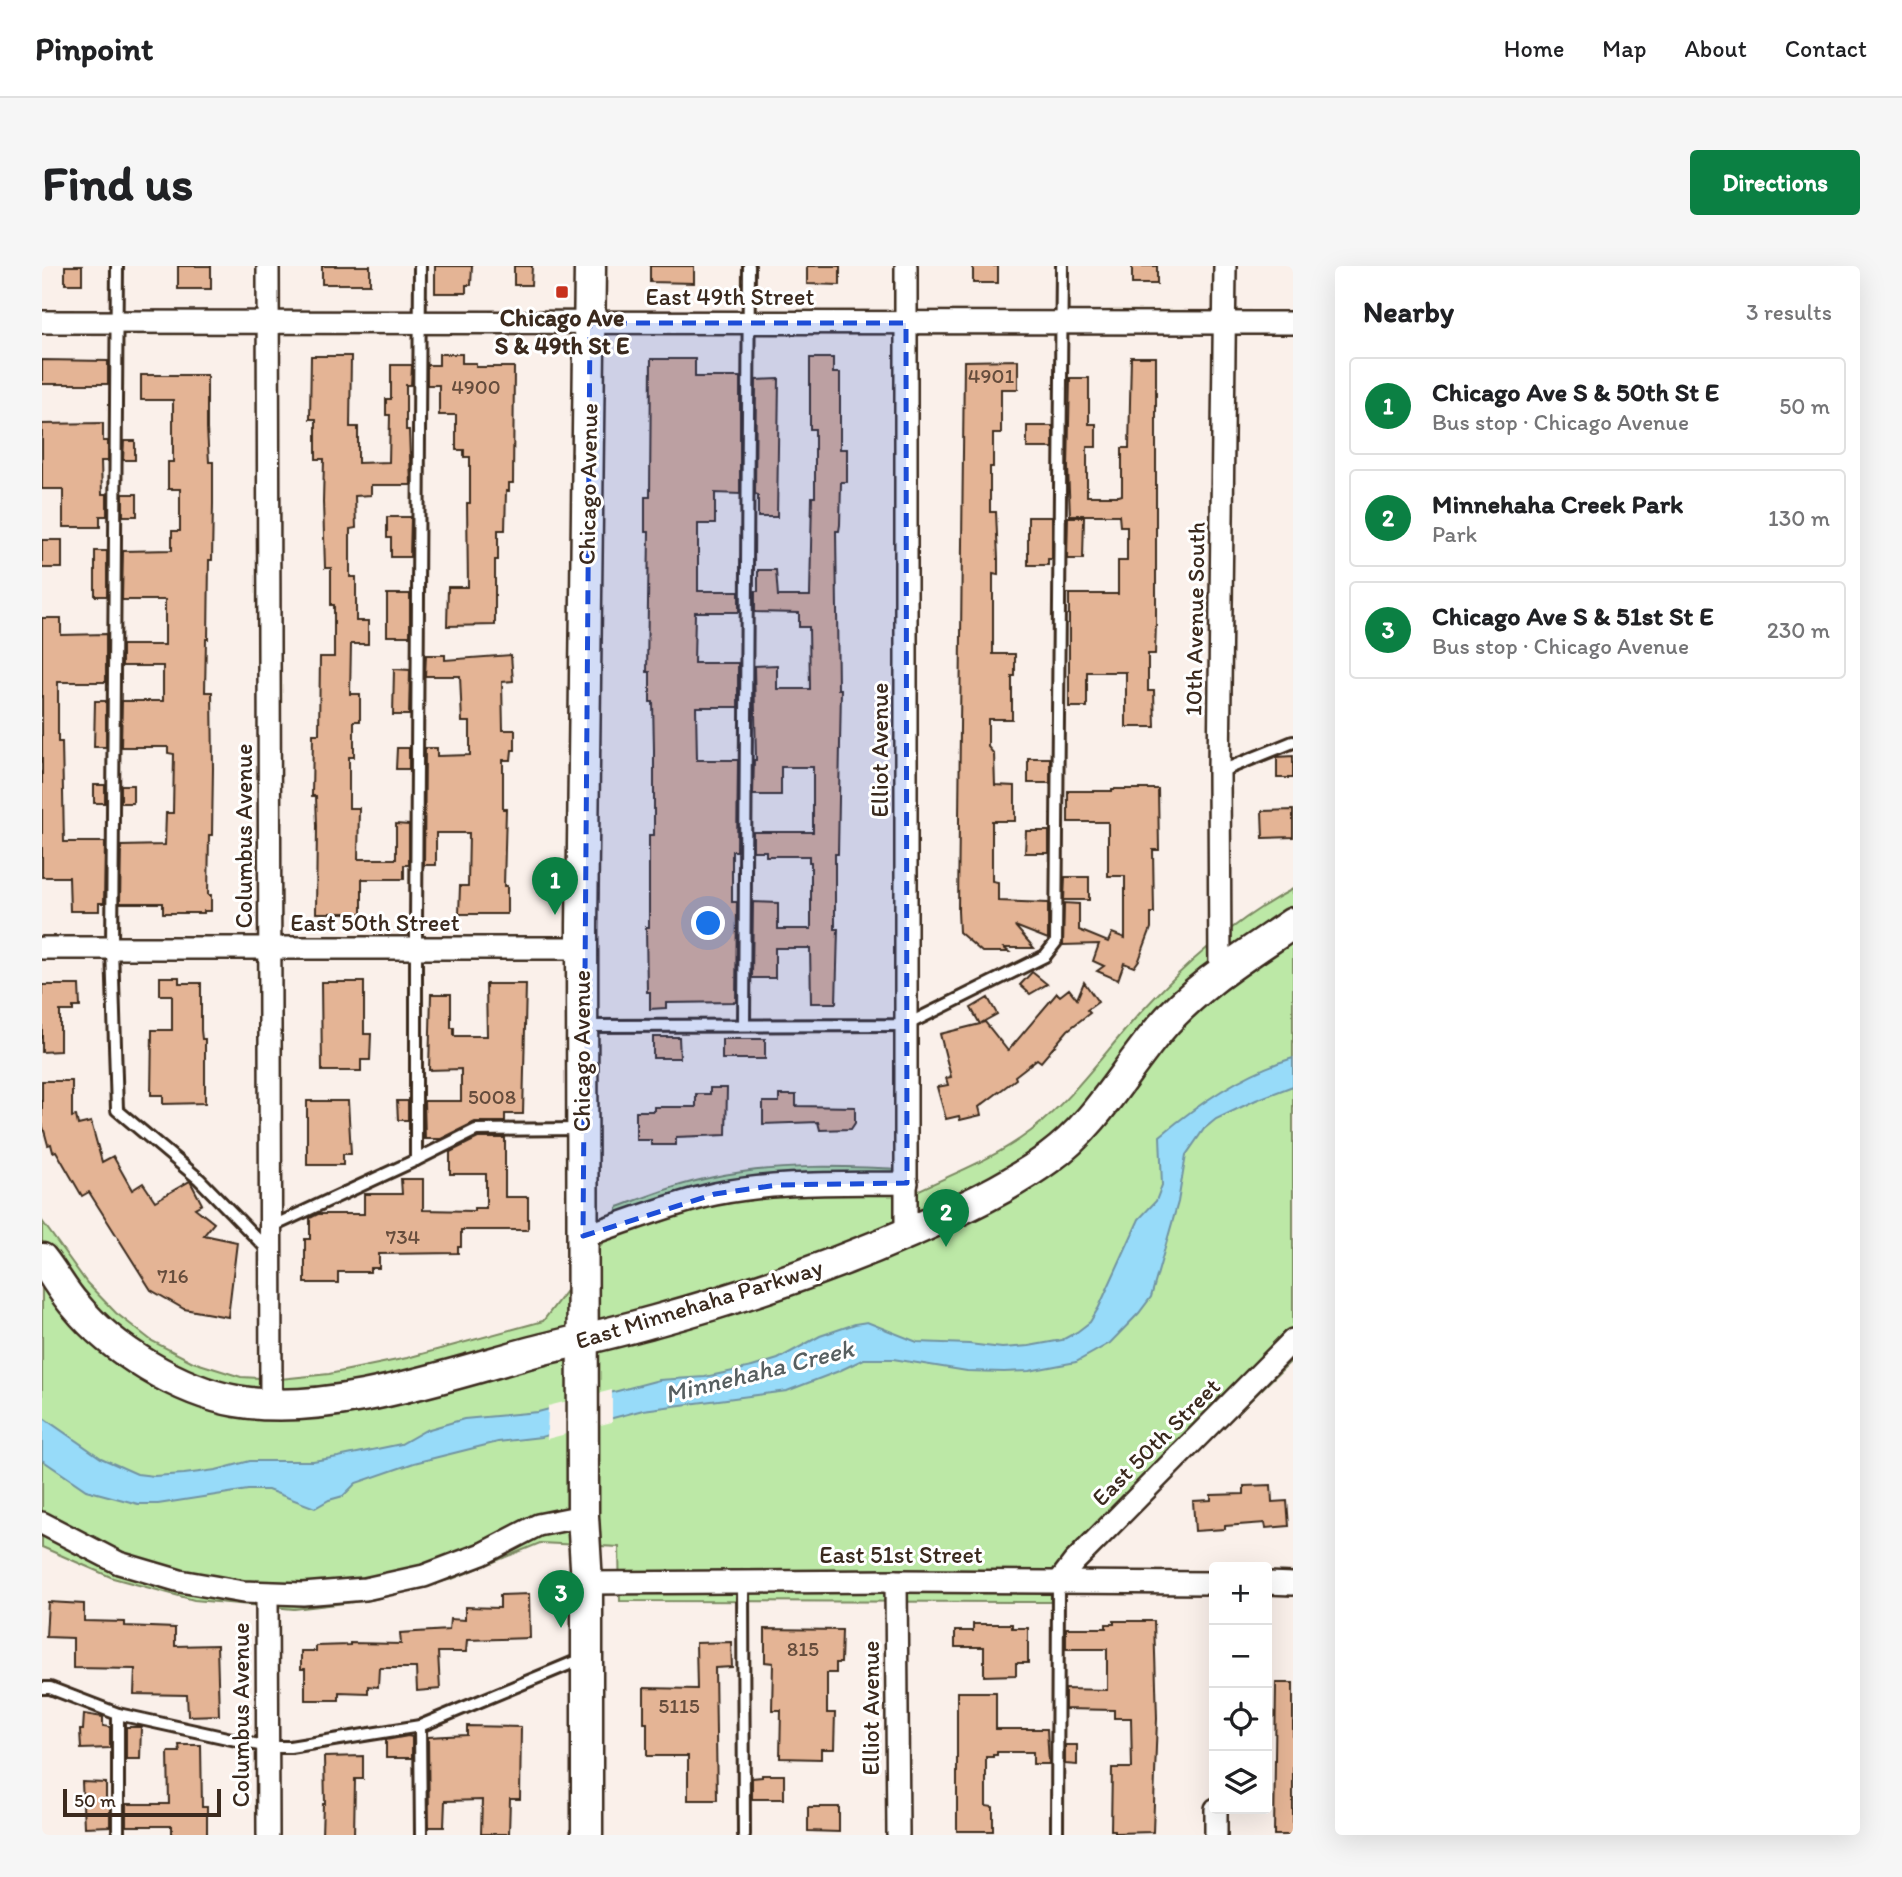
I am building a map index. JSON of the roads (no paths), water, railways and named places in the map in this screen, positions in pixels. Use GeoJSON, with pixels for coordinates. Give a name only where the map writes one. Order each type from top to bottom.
{"type":"FeatureCollection","features":[{"type":"Feature","properties":{"kind":"street","name":"Columbus Avenue"},"geometry":{"type":"LineString","coordinates":[[268,266],[271,1405]]}},
{"type":"Feature","properties":{"kind":"street","name":"Chicago Avenue"},"geometry":{"type":"LineString","coordinates":[[587,1835],[587,1583],[583,1516],[582,948],[590,266]]}},
{"type":"Feature","properties":{"kind":"street","name":"Elliot Avenue"},"geometry":{"type":"LineString","coordinates":[[906,266],[906,1234]]}},
{"type":"Feature","properties":{"kind":"street","name":"10th Avenue South"},"geometry":{"type":"LineString","coordinates":[[1220,973],[1219,772],[1225,266]]}},
{"type":"Feature","properties":{"kind":"street","name":"East 49th Street"},"geometry":{"type":"LineString","coordinates":[[42,322],[1293,323]]}},
{"type":"Feature","properties":{"kind":"street","name":"East Minnehaha Parkway"},"geometry":{"type":"LineString","coordinates":[[42,1259],[74,1305],[99,1331],[139,1360],[174,1380],[232,1400],[271,1405],[329,1400],[402,1387],[720,1303],[844,1261],[906,1234],[1008,1185],[1053,1156],[1095,1115],[1158,1031],[1187,998],[1293,923]]}},
{"type":"Feature","properties":{"kind":"street","name":"East 50th Street"},"geometry":{"type":"LineString","coordinates":[[42,948],[582,948]]}},
{"type":"Feature","properties":{"kind":"street"},"geometry":{"type":"LineString","coordinates":[[583,1236],[657,1210],[715,1194],[778,1185],[907,1183]]}},
{"type":"Feature","properties":{"kind":"street","name":"East 50th Street"},"geometry":{"type":"LineString","coordinates":[[1058,1583],[1074,1562],[1293,1340]]}},
{"type":"Feature","properties":{"kind":"street"},"geometry":{"type":"LineString","coordinates":[[42,1523],[119,1563],[180,1581],[267,1594],[303,1594],[365,1589],[424,1576],[482,1554],[537,1525],[583,1516]]}},
{"type":"Feature","properties":{"kind":"street","name":"Elliot Avenue"},"geometry":{"type":"LineString","coordinates":[[896,1581],[898,1835]]}},
{"type":"Feature","properties":{"kind":"street","name":"East 51st Street"},"geometry":{"type":"LineString","coordinates":[[587,1583],[1209,1583]]}},
{"type":"Feature","properties":{"kind":"street"},"geometry":{"type":"LineString","coordinates":[[1272,1583],[1293,1584]]}},
{"type":"Feature","properties":{"kind":"street","name":"Columbus Avenue"},"geometry":{"type":"LineString","coordinates":[[267,1594],[268,1835]]}},
{"type":"Feature","properties":{"kind":"street"},"geometry":{"type":"LineString","coordinates":[[1216,1814],[1216,1835]]}},
{"type":"Feature","properties":{"kind":"lane"},"geometry":{"type":"LineString","coordinates":[[117,266],[112,948],[117,1110],[199,1179],[271,1252]]}},
{"type":"Feature","properties":{"kind":"lane"},"geometry":{"type":"LineString","coordinates":[[416,1160],[421,266]]}},
{"type":"Feature","properties":{"kind":"lane"},"geometry":{"type":"LineString","coordinates":[[744,1025],[749,266]]}},
{"type":"Feature","properties":{"kind":"lane"},"geometry":{"type":"LineString","coordinates":[[582,1026],[906,1025],[1045,956],[1056,942],[1062,266]]}},
{"type":"Feature","properties":{"kind":"lane"},"geometry":{"type":"LineString","coordinates":[[1219,772],[1293,742]]}},
{"type":"Feature","properties":{"kind":"lane"},"geometry":{"type":"LineString","coordinates":[[271,1227],[475,1130],[582,1129]]}},
{"type":"Feature","properties":{"kind":"lane"},"geometry":{"type":"LineString","coordinates":[[743,1582],[744,1835]]}},
{"type":"Feature","properties":{"kind":"lane"},"geometry":{"type":"LineString","coordinates":[[1057,1835],[1058,1583]]}},
{"type":"Feature","properties":{"kind":"lane"},"geometry":{"type":"LineString","coordinates":[[42,1688],[50,1688],[118,1713],[268,1747],[290,1747],[420,1726],[587,1657]]}},
{"type":"Feature","properties":{"kind":"lane"},"geometry":{"type":"LineString","coordinates":[[118,1713],[118,1835]]}},
{"type":"Feature","properties":{"kind":"lane"},"geometry":{"type":"LineString","coordinates":[[420,1726],[421,1835]]}},
{"type":"Feature","properties":{"kind":"water","name":"Minnehaha Creek"},"geometry":{"type":"Polygon","coordinates":[[[1293,1058],[1293,1086],[1216,1119],[1204,1129],[1186,1155],[1178,1202],[1151,1297],[1110,1343],[1076,1362],[1029,1371],[1004,1372],[967,1371],[893,1359],[864,1359],[787,1391],[643,1410],[541,1437],[498,1442],[414,1463],[356,1483],[343,1496],[315,1508],[268,1490],[248,1490],[158,1504],[138,1504],[86,1490],[42,1460],[42,1417],[101,1458],[137,1474],[184,1474],[216,1470],[250,1461],[313,1461],[338,1457],[401,1444],[426,1430],[464,1419],[538,1412],[659,1380],[705,1377],[752,1367],[778,1359],[820,1336],[867,1322],[917,1342],[1002,1348],[1062,1340],[1090,1322],[1139,1219],[1156,1201],[1162,1185],[1160,1136],[1190,1112],[1240,1080],[1293,1058]]]}},
{"type":"Feature","properties":{"kind":"place","name":"Chicago Ave S & 49th St E"},"geometry":{"type":"Point","coordinates":[562,292]}},
{"type":"Feature","properties":{"kind":"place","name":"Chicago Ave S & 50th St E"},"geometry":{"type":"Point","coordinates":[555,915]}},
{"type":"Feature","properties":{"kind":"place","name":"Minnehaha Creek Park"},"geometry":{"type":"Point","coordinates":[946,1247]}},
{"type":"Feature","properties":{"kind":"place","name":"Chicago Ave S & 51st St E"},"geometry":{"type":"Point","coordinates":[561,1628]}}]}
